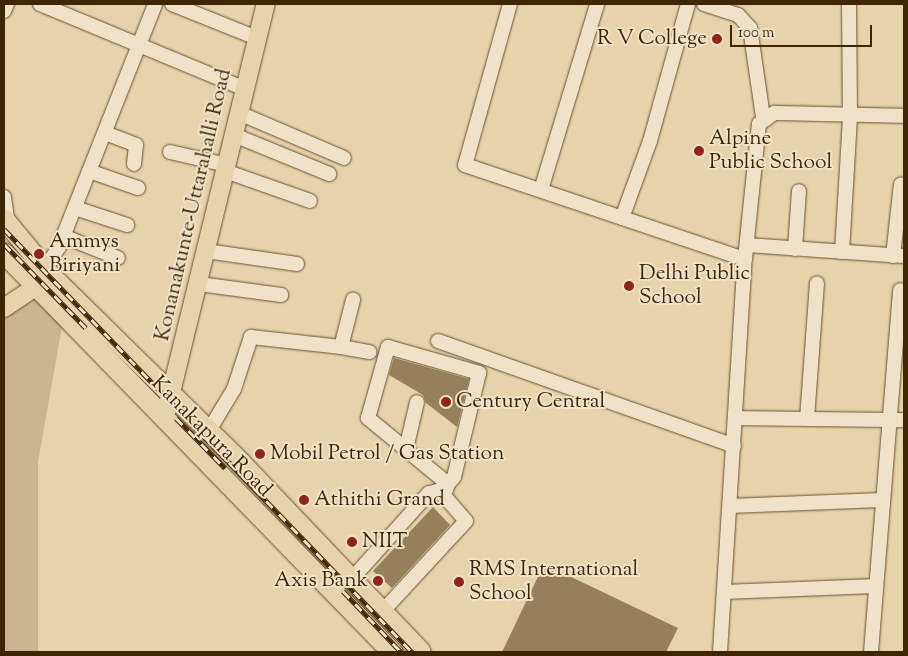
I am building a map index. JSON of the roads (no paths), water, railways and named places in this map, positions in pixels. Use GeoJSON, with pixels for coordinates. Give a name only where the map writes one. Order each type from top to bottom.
{"type":"FeatureCollection","features":[{"type":"Feature","properties":{"kind":"highway","name":"Kanakapura Road"},"geometry":{"type":"LineString","coordinates":[[6,221],[32,275],[165,417],[392,652]]}},
{"type":"Feature","properties":{"kind":"highway","name":"Kanakapura Road"},"geometry":{"type":"LineString","coordinates":[[4,253],[32,275],[208,432],[350,581],[421,652]]}},
{"type":"Feature","properties":{"kind":"main road","name":"Konanakunte-Uttarahalli Road"},"geometry":{"type":"LineString","coordinates":[[165,417],[266,4]]}},
{"type":"Feature","properties":{"kind":"main road"},"geometry":{"type":"LineString","coordinates":[[4,299],[32,275]]}},
{"type":"Feature","properties":{"kind":"main road"},"geometry":{"type":"LineString","coordinates":[[4,308],[32,275]]}},
{"type":"Feature","properties":{"kind":"street"},"geometry":{"type":"LineString","coordinates":[[4,11],[7,4]]}},
{"type":"Feature","properties":{"kind":"street"},"geometry":{"type":"LineString","coordinates":[[40,4],[245,89]]}},
{"type":"Feature","properties":{"kind":"street"},"geometry":{"type":"LineString","coordinates":[[32,275],[63,236],[155,4]]}},
{"type":"Feature","properties":{"kind":"street"},"geometry":{"type":"LineString","coordinates":[[172,4],[257,38]]}},
{"type":"Feature","properties":{"kind":"street"},"geometry":{"type":"LineString","coordinates":[[510,4],[465,165],[622,218],[746,252],[795,248],[899,256],[901,184]]}},
{"type":"Feature","properties":{"kind":"street"},"geometry":{"type":"LineString","coordinates":[[541,190],[597,4]]}},
{"type":"Feature","properties":{"kind":"street"},"geometry":{"type":"LineString","coordinates":[[622,218],[650,141],[688,4]]}},
{"type":"Feature","properties":{"kind":"street"},"geometry":{"type":"LineString","coordinates":[[704,4],[738,15],[750,28],[763,117],[746,252],[737,418],[720,652]]}},
{"type":"Feature","properties":{"kind":"street"},"geometry":{"type":"LineString","coordinates":[[842,252],[850,117],[849,4]]}},
{"type":"Feature","properties":{"kind":"street"},"geometry":{"type":"LineString","coordinates":[[239,113],[344,158]]}},
{"type":"Feature","properties":{"kind":"street"},"geometry":{"type":"LineString","coordinates":[[763,117],[774,113],[850,117],[904,116]]}},
{"type":"Feature","properties":{"kind":"street"},"geometry":{"type":"LineString","coordinates":[[104,133],[136,145],[134,164]]}},
{"type":"Feature","properties":{"kind":"street"},"geometry":{"type":"LineString","coordinates":[[234,135],[329,174]]}},
{"type":"Feature","properties":{"kind":"street"},"geometry":{"type":"LineString","coordinates":[[170,152],[226,168],[310,201]]}},
{"type":"Feature","properties":{"kind":"street"},"geometry":{"type":"LineString","coordinates":[[90,171],[138,188]]}},
{"type":"Feature","properties":{"kind":"street"},"geometry":{"type":"LineString","coordinates":[[795,248],[799,191]]}},
{"type":"Feature","properties":{"kind":"street"},"geometry":{"type":"LineString","coordinates":[[4,197],[6,221]]}},
{"type":"Feature","properties":{"kind":"street"},"geometry":{"type":"LineString","coordinates":[[75,208],[127,225]]}},
{"type":"Feature","properties":{"kind":"street"},"geometry":{"type":"LineString","coordinates":[[63,236],[118,258]]}},
{"type":"Feature","properties":{"kind":"street"},"geometry":{"type":"LineString","coordinates":[[206,251],[297,264]]}},
{"type":"Feature","properties":{"kind":"street"},"geometry":{"type":"LineString","coordinates":[[807,419],[817,283]]}},
{"type":"Feature","properties":{"kind":"street"},"geometry":{"type":"LineString","coordinates":[[199,284],[281,295]]}},
{"type":"Feature","properties":{"kind":"street"},"geometry":{"type":"LineString","coordinates":[[870,652],[887,419],[900,290]]}},
{"type":"Feature","properties":{"kind":"street"},"geometry":{"type":"LineString","coordinates":[[340,347],[353,300]]}},
{"type":"Feature","properties":{"kind":"street"},"geometry":{"type":"LineString","coordinates":[[208,432],[234,389],[251,337],[370,352]]}},
{"type":"Feature","properties":{"kind":"street"},"geometry":{"type":"LineString","coordinates":[[438,341],[734,446]]}},
{"type":"Feature","properties":{"kind":"street"},"geometry":{"type":"LineString","coordinates":[[381,613],[466,525],[466,518],[446,490],[406,450],[366,415],[385,349],[477,370],[480,377],[454,477],[446,490]]}},
{"type":"Feature","properties":{"kind":"street"},"geometry":{"type":"LineString","coordinates":[[406,450],[417,402]]}},
{"type":"Feature","properties":{"kind":"street"},"geometry":{"type":"LineString","coordinates":[[737,418],[904,420]]}},
{"type":"Feature","properties":{"kind":"street"},"geometry":{"type":"LineString","coordinates":[[350,581],[429,493],[446,490]]}},
{"type":"Feature","properties":{"kind":"street"},"geometry":{"type":"LineString","coordinates":[[730,506],[881,500]]}},
{"type":"Feature","properties":{"kind":"street"},"geometry":{"type":"LineString","coordinates":[[724,592],[875,586]]}},
{"type":"Feature","properties":{"kind":"railway"},"geometry":{"type":"LineString","coordinates":[[4,229],[412,652]]}},
{"type":"Feature","properties":{"kind":"railway"},"geometry":{"type":"LineString","coordinates":[[4,244],[86,328]]}},
{"type":"Feature","properties":{"kind":"railway"},"geometry":{"type":"LineString","coordinates":[[176,418],[225,468]]}},
{"type":"Feature","properties":{"kind":"railway"},"geometry":{"type":"LineString","coordinates":[[343,591],[401,652]]}},
{"type":"Feature","properties":{"kind":"place","name":"R V College"},"geometry":{"type":"Point","coordinates":[717,39]}},
{"type":"Feature","properties":{"kind":"place","name":"Alpine Public School"},"geometry":{"type":"Point","coordinates":[699,151]}},
{"type":"Feature","properties":{"kind":"place","name":"Ammys Biriyani"},"geometry":{"type":"Point","coordinates":[39,254]}},
{"type":"Feature","properties":{"kind":"place","name":"Delhi Public School"},"geometry":{"type":"Point","coordinates":[629,286]}},
{"type":"Feature","properties":{"kind":"place","name":"Century Central"},"geometry":{"type":"Point","coordinates":[446,402]}},
{"type":"Feature","properties":{"kind":"place","name":"Mobil Petrol / Gas Station"},"geometry":{"type":"Point","coordinates":[260,454]}},
{"type":"Feature","properties":{"kind":"place","name":"Athithi Grand"},"geometry":{"type":"Point","coordinates":[304,500]}},
{"type":"Feature","properties":{"kind":"place","name":"NIIT"},"geometry":{"type":"Point","coordinates":[352,542]}},
{"type":"Feature","properties":{"kind":"place","name":"Axis Bank"},"geometry":{"type":"Point","coordinates":[378,581]}},
{"type":"Feature","properties":{"kind":"place","name":"RMS International School"},"geometry":{"type":"Point","coordinates":[459,582]}}]}
